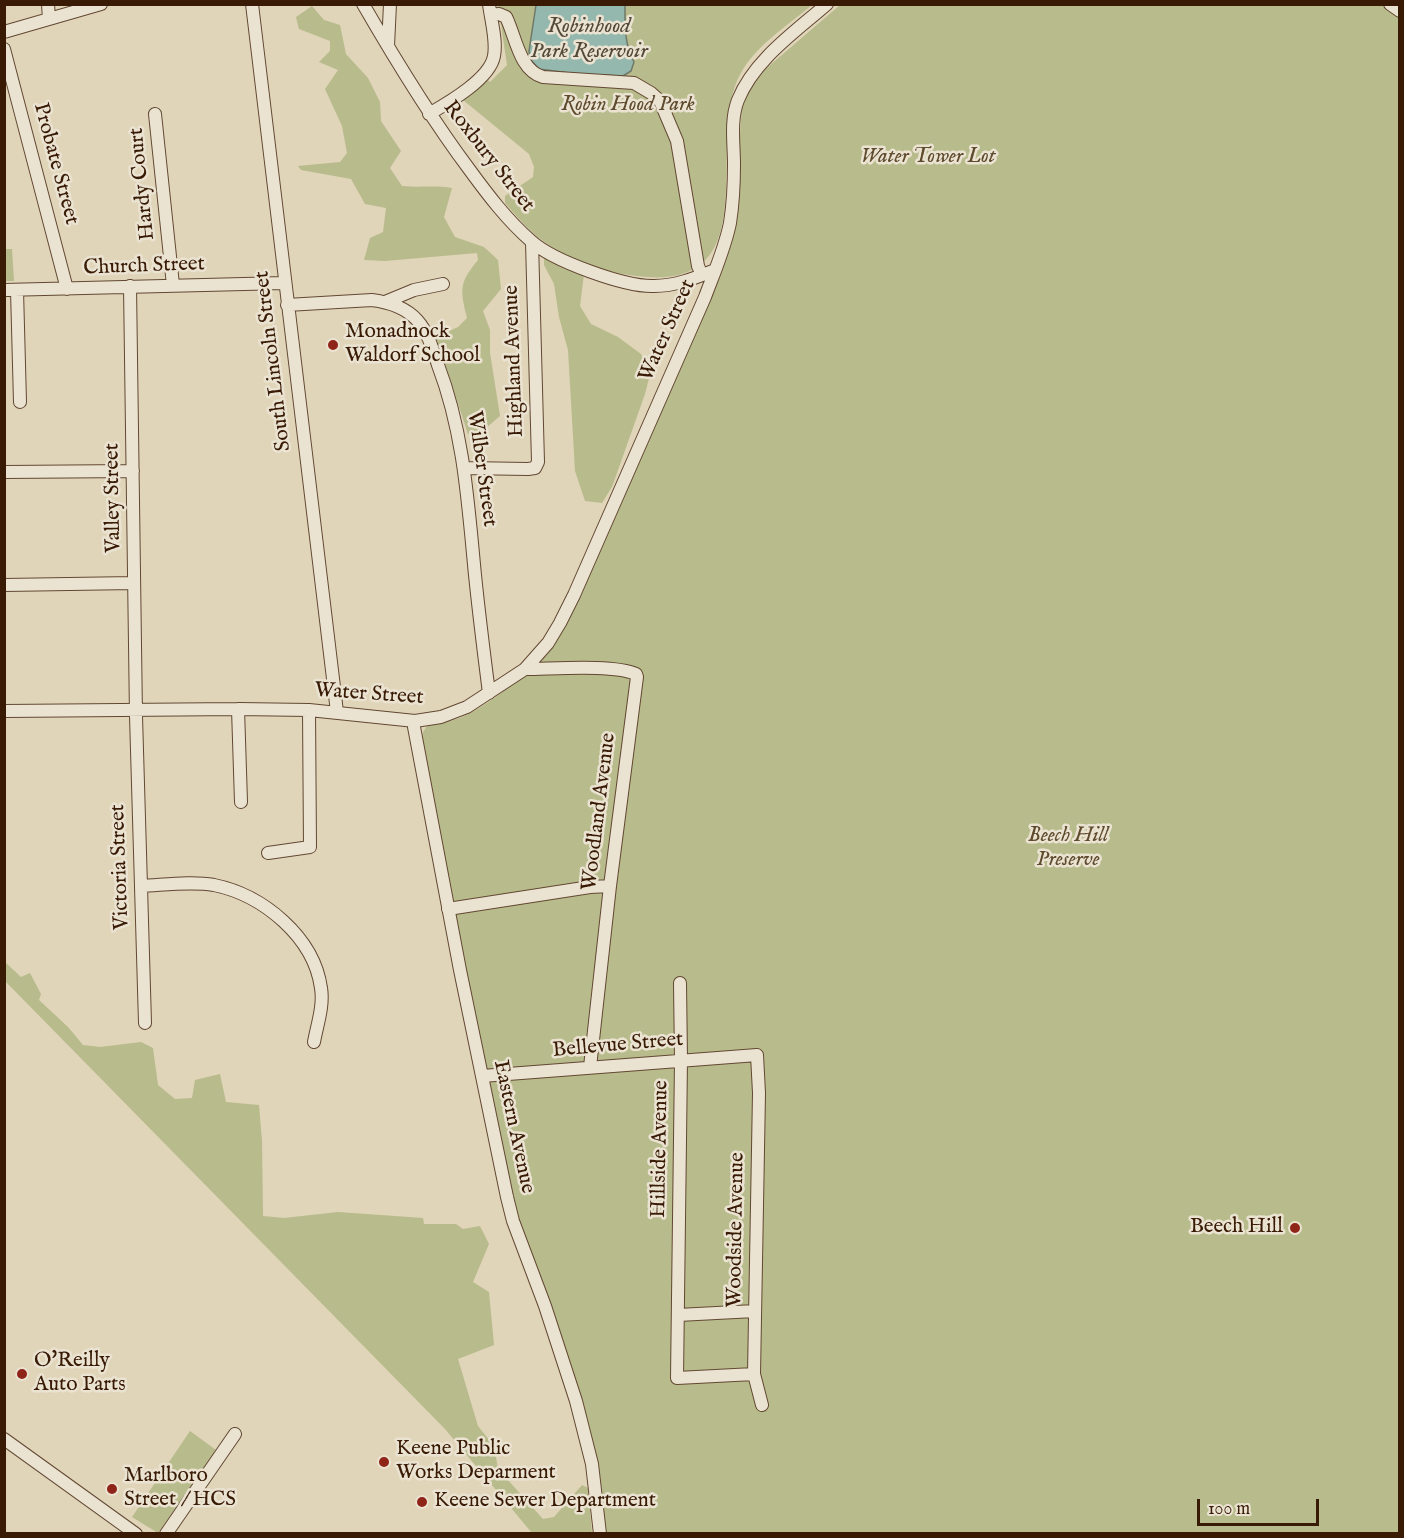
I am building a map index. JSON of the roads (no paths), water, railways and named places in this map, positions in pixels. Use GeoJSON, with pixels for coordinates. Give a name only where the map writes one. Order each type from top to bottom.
{"type":"FeatureCollection","features":[{"type":"Feature","properties":{"kind":"street"},"geometry":{"type":"LineString","coordinates":[[48,4],[49,19]]}},
{"type":"Feature","properties":{"kind":"street"},"geometry":{"type":"LineString","coordinates":[[4,32],[101,4]]}},
{"type":"Feature","properties":{"kind":"street","name":"South Lincoln Street"},"geometry":{"type":"LineString","coordinates":[[252,4],[337,712]]}},
{"type":"Feature","properties":{"kind":"street","name":"Roxbury Street"},"geometry":{"type":"LineString","coordinates":[[363,4],[429,114],[488,195],[507,218],[532,242],[547,252],[574,264],[607,277],[639,285],[668,285],[715,270]]}},
{"type":"Feature","properties":{"kind":"street"},"geometry":{"type":"LineString","coordinates":[[388,46],[390,4]]}},
{"type":"Feature","properties":{"kind":"street"},"geometry":{"type":"LineString","coordinates":[[715,270],[730,223],[734,167],[733,123],[737,102],[750,76],[783,42],[827,4]]}},
{"type":"Feature","properties":{"kind":"street"},"geometry":{"type":"LineString","coordinates":[[1390,4],[1400,10]]}},
{"type":"Feature","properties":{"kind":"street"},"geometry":{"type":"LineString","coordinates":[[429,114],[468,88],[488,70],[494,56],[495,44],[490,10]]}},
{"type":"Feature","properties":{"kind":"street"},"geometry":{"type":"LineString","coordinates":[[490,10],[507,17],[524,63],[534,74],[634,83],[660,101],[677,141],[698,266],[702,275]]}},
{"type":"Feature","properties":{"kind":"street","name":"Probate Street"},"geometry":{"type":"LineString","coordinates":[[4,50],[67,289]]}},
{"type":"Feature","properties":{"kind":"street","name":"Hardy Court"},"geometry":{"type":"LineString","coordinates":[[155,114],[173,285]]}},
{"type":"Feature","properties":{"kind":"street","name":"Highland Avenue"},"geometry":{"type":"LineString","coordinates":[[465,468],[526,469],[535,468],[538,462],[532,242]]}},
{"type":"Feature","properties":{"kind":"street","name":"Water Street"},"geometry":{"type":"LineString","coordinates":[[4,711],[238,709],[337,712],[415,721],[455,713],[489,693],[525,669],[548,643],[574,595],[715,270]]}},
{"type":"Feature","properties":{"kind":"street","name":"Church Street"},"geometry":{"type":"LineString","coordinates":[[10,290],[284,283]]}},
{"type":"Feature","properties":{"kind":"street"},"geometry":{"type":"LineString","coordinates":[[385,302],[414,290],[443,284]]}},
{"type":"Feature","properties":{"kind":"street","name":"Valley Street"},"geometry":{"type":"LineString","coordinates":[[130,286],[136,709]]}},
{"type":"Feature","properties":{"kind":"street"},"geometry":{"type":"LineString","coordinates":[[10,290],[20,402]]}},
{"type":"Feature","properties":{"kind":"street","name":"Wilber Street"},"geometry":{"type":"LineString","coordinates":[[287,305],[359,300],[385,302],[407,312],[416,319],[430,344],[452,404],[465,468],[489,693]]}},
{"type":"Feature","properties":{"kind":"street"},"geometry":{"type":"LineString","coordinates":[[4,472],[133,471]]}},
{"type":"Feature","properties":{"kind":"street"},"geometry":{"type":"LineString","coordinates":[[4,585],[134,583]]}},
{"type":"Feature","properties":{"kind":"street","name":"Woodland Avenue"},"geometry":{"type":"LineString","coordinates":[[525,669],[601,669],[631,671],[636,674],[590,1067]]}},
{"type":"Feature","properties":{"kind":"street","name":"Victoria Street"},"geometry":{"type":"LineString","coordinates":[[136,709],[145,1023]]}},
{"type":"Feature","properties":{"kind":"street"},"geometry":{"type":"LineString","coordinates":[[238,709],[241,802]]}},
{"type":"Feature","properties":{"kind":"street"},"geometry":{"type":"LineString","coordinates":[[268,853],[310,847],[309,711]]}},
{"type":"Feature","properties":{"kind":"street","name":"Eastern Avenue"},"geometry":{"type":"LineString","coordinates":[[415,721],[414,727],[448,909],[513,1221],[545,1306],[587,1441],[600,1533]]}},
{"type":"Feature","properties":{"kind":"street"},"geometry":{"type":"LineString","coordinates":[[141,886],[212,885],[234,890],[263,906],[285,923],[303,941],[319,975],[322,1003],[314,1042]]}},
{"type":"Feature","properties":{"kind":"street"},"geometry":{"type":"LineString","coordinates":[[448,909],[590,887],[610,886]]}},
{"type":"Feature","properties":{"kind":"street","name":"Hillside Avenue"},"geometry":{"type":"LineString","coordinates":[[680,983],[677,1378],[754,1374]]}},
{"type":"Feature","properties":{"kind":"street","name":"Bellevue Street"},"geometry":{"type":"LineString","coordinates":[[482,1076],[757,1055]]}},
{"type":"Feature","properties":{"kind":"street","name":"Woodside Avenue"},"geometry":{"type":"LineString","coordinates":[[757,1055],[759,1093],[754,1374],[762,1405]]}},
{"type":"Feature","properties":{"kind":"street"},"geometry":{"type":"LineString","coordinates":[[678,1315],[755,1311]]}},
{"type":"Feature","properties":{"kind":"street"},"geometry":{"type":"LineString","coordinates":[[166,1533],[235,1434]]}},
{"type":"Feature","properties":{"kind":"street"},"geometry":{"type":"LineString","coordinates":[[4,1438],[132,1533]]}},
{"type":"Feature","properties":{"kind":"water","name":"Robinhood Park Reservoir"},"geometry":{"type":"Polygon","coordinates":[[[536,5],[625,5],[627,41],[634,62],[631,71],[623,76],[577,74],[539,69],[530,59],[529,51],[536,5]]]}},
{"type":"Feature","properties":{"kind":"place","name":"Monadnock Waldorf School"},"geometry":{"type":"Point","coordinates":[333,345]}},
{"type":"Feature","properties":{"kind":"place","name":"Beech Hill"},"geometry":{"type":"Point","coordinates":[1295,1228]}},
{"type":"Feature","properties":{"kind":"place","name":"O'Reilly Auto Parts"},"geometry":{"type":"Point","coordinates":[22,1374]}},
{"type":"Feature","properties":{"kind":"place","name":"Keene Public Works Deparment"},"geometry":{"type":"Point","coordinates":[384,1462]}},
{"type":"Feature","properties":{"kind":"place","name":"Marlboro Street / HCS"},"geometry":{"type":"Point","coordinates":[112,1489]}},
{"type":"Feature","properties":{"kind":"place","name":"Keene Sewer Department"},"geometry":{"type":"Point","coordinates":[422,1502]}},
{"type":"Feature","properties":{"kind":"park label","name":"Robin Hood Park"},"geometry":{"type":"Point","coordinates":[628,106]}},
{"type":"Feature","properties":{"kind":"park label","name":"Water Tower Lot"},"geometry":{"type":"Point","coordinates":[928,158]}},
{"type":"Feature","properties":{"kind":"park label","name":"Beech Hill Preserve"},"geometry":{"type":"Point","coordinates":[1068,849]}}]}
